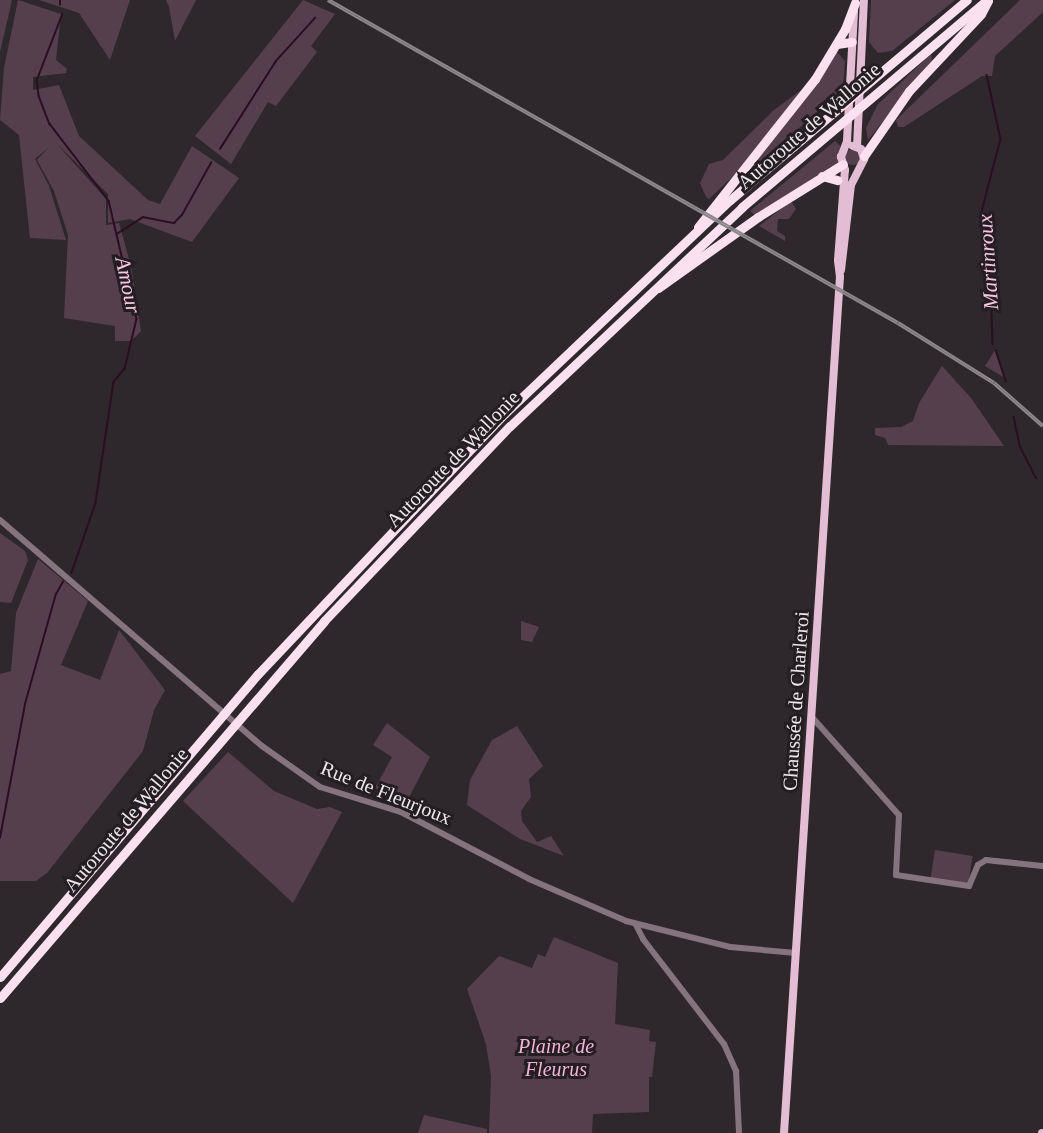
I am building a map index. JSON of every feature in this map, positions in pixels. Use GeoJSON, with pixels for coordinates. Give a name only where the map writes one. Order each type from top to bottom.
{"type":"FeatureCollection","features":[{"type":"Feature","properties":{"kind":"highway","name":"Autoroute de Wallonie"},"geometry":{"type":"LineString","coordinates":[[0,976],[157,790],[363,559],[501,417],[696,231],[703,216],[967,0]]}},
{"type":"Feature","properties":{"kind":"highway","name":"Autoroute de Wallonie"},"geometry":{"type":"LineString","coordinates":[[0,998],[324,621],[494,442],[648,293],[742,207],[828,132],[988,0]]}},
{"type":"Feature","properties":{"kind":"highway"},"geometry":{"type":"LineString","coordinates":[[864,156],[909,91],[981,14],[988,0]]}},
{"type":"Feature","properties":{"kind":"highway"},"geometry":{"type":"LineString","coordinates":[[727,198],[837,44],[858,1]]}},
{"type":"Feature","properties":{"kind":"highway"},"geometry":{"type":"LineString","coordinates":[[837,44],[852,42]]}},
{"type":"Feature","properties":{"kind":"highway"},"geometry":{"type":"LineString","coordinates":[[648,293],[667,284],[718,244],[843,164]]}},
{"type":"Feature","properties":{"kind":"highway"},"geometry":{"type":"LineString","coordinates":[[822,176],[837,180]]}},
{"type":"Feature","properties":{"kind":"main road"},"geometry":{"type":"LineString","coordinates":[[842,219],[843,164],[841,157],[846,148],[852,42],[858,1]]}},
{"type":"Feature","properties":{"kind":"main road"},"geometry":{"type":"LineString","coordinates":[[843,239],[851,185],[864,156],[858,147],[861,52],[858,1]]}},
{"type":"Feature","properties":{"kind":"main road"},"geometry":{"type":"LineString","coordinates":[[852,42],[861,52]]}},
{"type":"Feature","properties":{"kind":"main road"},"geometry":{"type":"LineString","coordinates":[[846,148],[858,147]]}},
{"type":"Feature","properties":{"kind":"main road"},"geometry":{"type":"LineString","coordinates":[[843,164],[858,168]]}},
{"type":"Feature","properties":{"kind":"main road"},"geometry":{"type":"LineString","coordinates":[[837,180],[841,186],[843,239]]}},
{"type":"Feature","properties":{"kind":"main road","name":"Chaussée de Charleroi"},"geometry":{"type":"LineString","coordinates":[[784,1133],[843,239]]}},
{"type":"Feature","properties":{"kind":"street","name":"Rue de Fleurjoux"},"geometry":{"type":"LineString","coordinates":[[0,520],[256,741],[320,787],[401,812],[529,879],[636,925],[730,947],[795,953]]}},
{"type":"Feature","properties":{"kind":"street"},"geometry":{"type":"LineString","coordinates":[[810,715],[899,815],[896,875],[969,886],[978,865],[986,860],[1043,866]]}},
{"type":"Feature","properties":{"kind":"street"},"geometry":{"type":"LineString","coordinates":[[636,925],[643,939],[724,1044],[739,1091],[739,1133]]}},
{"type":"Feature","properties":{"kind":"green space"},"geometry":{"type":"Polygon","coordinates":[[[0,0],[12,0],[0,52],[0,0]]]}},
{"type":"Feature","properties":{"kind":"green space"},"geometry":{"type":"Polygon","coordinates":[[[18,0],[61,14],[56,60],[67,69],[66,73],[33,77],[33,90],[59,85],[79,136],[148,200],[160,204],[192,146],[239,178],[192,242],[130,219],[108,223],[108,194],[55,142],[106,199],[106,225],[119,223],[131,266],[141,331],[131,341],[115,341],[115,326],[64,318],[68,235],[54,191],[37,160],[49,147],[35,159],[49,186],[66,240],[30,238],[19,135],[0,120],[4,68],[18,0]]]}},
{"type":"Feature","properties":{"kind":"green space"},"geometry":{"type":"Polygon","coordinates":[[[39,0],[130,0],[110,60],[79,13],[39,0]]]}},
{"type":"Feature","properties":{"kind":"green space"},"geometry":{"type":"Polygon","coordinates":[[[166,0],[196,0],[175,41],[169,7],[166,0]]]}},
{"type":"Feature","properties":{"kind":"green space"},"geometry":{"type":"Polygon","coordinates":[[[303,0],[335,14],[311,46],[317,52],[276,106],[268,102],[231,164],[195,136],[303,0]]]}},
{"type":"Feature","properties":{"kind":"green space"},"geometry":{"type":"Polygon","coordinates":[[[871,0],[955,0],[892,51],[878,53],[869,42],[871,0]]]}},
{"type":"Feature","properties":{"kind":"green space"},"geometry":{"type":"Polygon","coordinates":[[[1020,0],[1043,0],[1043,12],[995,56],[992,76],[982,76],[904,127],[898,127],[896,120],[1020,0]]]}},
{"type":"Feature","properties":{"kind":"green space"},"geometry":{"type":"Polygon","coordinates":[[[837,52],[845,61],[843,88],[755,168],[753,164],[837,52]]]}},
{"type":"Feature","properties":{"kind":"green space"},"geometry":{"type":"Polygon","coordinates":[[[931,54],[932,61],[868,140],[866,128],[878,104],[931,54]]]}},
{"type":"Feature","properties":{"kind":"green space"},"geometry":{"type":"Polygon","coordinates":[[[801,90],[744,166],[709,199],[706,197],[700,183],[709,164],[723,160],[774,110],[801,90]]]}},
{"type":"Feature","properties":{"kind":"green space"},"geometry":{"type":"Polygon","coordinates":[[[835,141],[840,146],[838,162],[755,215],[750,211],[835,141]]]}},
{"type":"Feature","properties":{"kind":"green space"},"geometry":{"type":"Polygon","coordinates":[[[850,149],[856,149],[861,157],[859,163],[850,165],[845,160],[845,154],[850,149]]]}},
{"type":"Feature","properties":{"kind":"green space"},"geometry":{"type":"Polygon","coordinates":[[[791,201],[796,209],[789,219],[778,219],[777,231],[785,236],[785,241],[759,226],[791,201]]]}},
{"type":"Feature","properties":{"kind":"green space"},"geometry":{"type":"Polygon","coordinates":[[[995,350],[1005,378],[985,366],[995,350]]]}},
{"type":"Feature","properties":{"kind":"green space"},"geometry":{"type":"Polygon","coordinates":[[[942,366],[971,398],[1004,446],[888,445],[885,438],[875,435],[875,428],[901,427],[913,421],[919,403],[942,366]]]}},
{"type":"Feature","properties":{"kind":"green space"},"geometry":{"type":"Polygon","coordinates":[[[0,533],[25,551],[28,560],[11,603],[0,602],[0,533]]]}},
{"type":"Feature","properties":{"kind":"green space"},"geometry":{"type":"Polygon","coordinates":[[[38,559],[88,601],[61,665],[100,680],[119,630],[165,690],[154,710],[143,751],[47,873],[36,881],[0,881],[0,674],[11,671],[16,613],[38,559]]]}},
{"type":"Feature","properties":{"kind":"green space"},"geometry":{"type":"Polygon","coordinates":[[[521,621],[539,627],[532,642],[521,640],[521,621]]]}},
{"type":"Feature","properties":{"kind":"green space"},"geometry":{"type":"Polygon","coordinates":[[[387,723],[430,757],[406,803],[375,788],[392,757],[373,745],[387,723]]]}},
{"type":"Feature","properties":{"kind":"green space"},"geometry":{"type":"Polygon","coordinates":[[[517,726],[543,766],[529,779],[531,797],[521,811],[522,821],[537,842],[551,836],[564,856],[520,839],[467,805],[470,780],[492,740],[517,726]]]}},
{"type":"Feature","properties":{"kind":"green space"},"geometry":{"type":"Polygon","coordinates":[[[228,752],[274,791],[317,809],[330,807],[342,812],[293,903],[183,801],[228,752]]]}},
{"type":"Feature","properties":{"kind":"green space"},"geometry":{"type":"Polygon","coordinates":[[[935,850],[973,856],[968,884],[931,878],[935,850]]]}},
{"type":"Feature","properties":{"kind":"green space","name":"Plaine de Fleurus"},"geometry":{"type":"Polygon","coordinates":[[[554,937],[618,963],[615,1024],[650,1030],[649,1041],[656,1042],[652,1077],[649,1077],[649,1112],[593,1114],[592,1133],[489,1133],[491,1076],[486,1044],[467,989],[499,956],[532,968],[538,954],[545,957],[554,937]]]}},
{"type":"Feature","properties":{"kind":"green space"},"geometry":{"type":"Polygon","coordinates":[[[424,1115],[487,1129],[487,1133],[418,1133],[424,1115]]]}},
{"type":"Feature","properties":{"kind":"waterway","name":"Amour"},"geometry":{"type":"LineString","coordinates":[[60,0],[60,5]]}},
{"type":"Feature","properties":{"kind":"waterway","name":"Amour"},"geometry":{"type":"LineString","coordinates":[[63,14],[37,81],[39,96],[50,124],[109,201],[137,319],[125,369],[114,382],[96,503],[72,573]]}},
{"type":"Feature","properties":{"kind":"waterway"},"geometry":{"type":"LineString","coordinates":[[220,149],[276,61],[315,18]]}},
{"type":"Feature","properties":{"kind":"waterway","name":"Martinroux"},"geometry":{"type":"LineString","coordinates":[[987,75],[1001,139],[982,212],[991,281],[993,344]]}},
{"type":"Feature","properties":{"kind":"waterway"},"geometry":{"type":"LineString","coordinates":[[117,234],[143,217],[174,223],[182,215],[211,163]]}},
{"type":"Feature","properties":{"kind":"waterway","name":"Martinroux"},"geometry":{"type":"LineString","coordinates":[[996,350],[1006,381]]}},
{"type":"Feature","properties":{"kind":"waterway","name":"Martinroux"},"geometry":{"type":"LineString","coordinates":[[1014,417],[1020,446],[1036,478]]}},
{"type":"Feature","properties":{"kind":"waterway","name":"Amour"},"geometry":{"type":"LineString","coordinates":[[0,838],[25,704],[56,594],[63,582]]}},
{"type":"Feature","properties":{"kind":"railway"},"geometry":{"type":"LineString","coordinates":[[328,0],[898,323],[994,383],[1043,426]]}}]}
